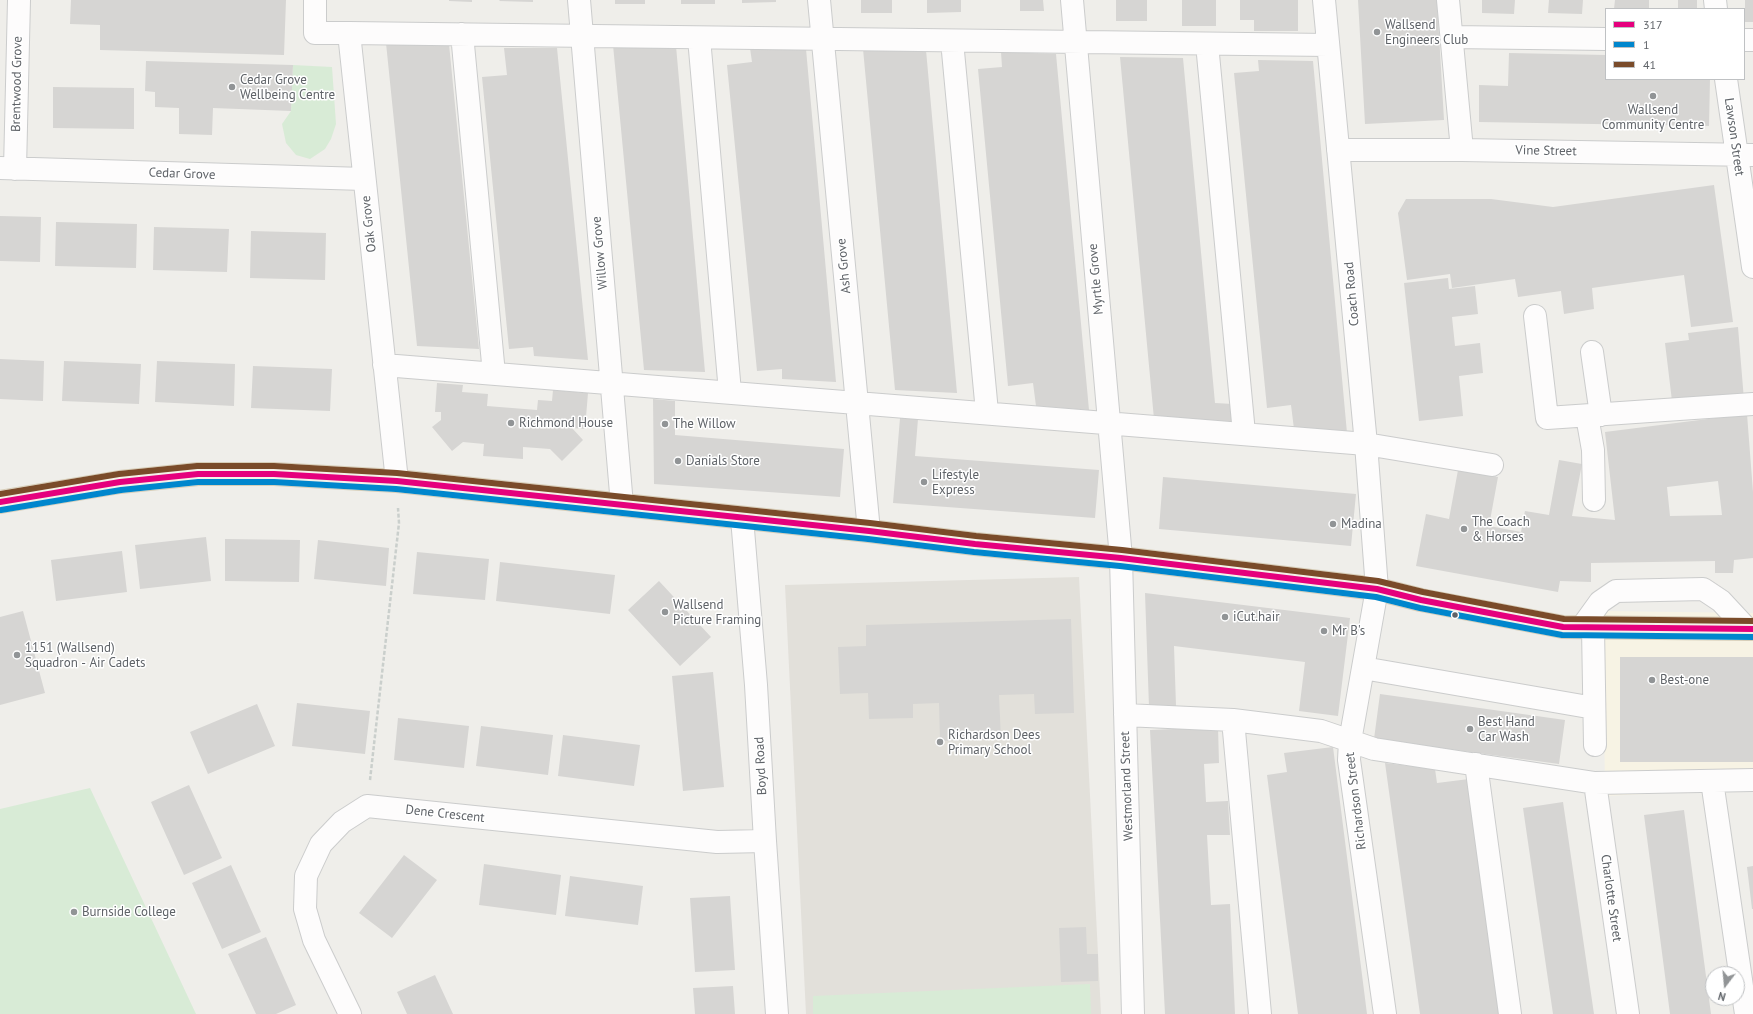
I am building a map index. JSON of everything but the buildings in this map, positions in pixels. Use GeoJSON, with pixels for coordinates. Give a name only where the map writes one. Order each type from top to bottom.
{"type":"FeatureCollection","features":[{"type":"Feature","properties":{"kind":"main road"},"geometry":{"type":"LineString","coordinates":[[0,502],[120,482],[198,474],[274,474],[397,481],[869,531],[975,544],[1121,558],[1377,589],[1421,600],[1556,626],[1588,628],[1750,629]]}},
{"type":"Feature","properties":{"kind":"street","name":"Brentwood Grove"},"geometry":{"type":"LineString","coordinates":[[7,169],[19,0]]}},
{"type":"Feature","properties":{"kind":"street"},"geometry":{"type":"LineString","coordinates":[[315,0],[315,33],[1328,45]]}},
{"type":"Feature","properties":{"kind":"street","name":"Willow Grove"},"geometry":{"type":"LineString","coordinates":[[579,0],[622,505]]}},
{"type":"Feature","properties":{"kind":"street","name":"Ash Grove"},"geometry":{"type":"LineString","coordinates":[[819,0],[869,531]]}},
{"type":"Feature","properties":{"kind":"street","name":"Myrtle Grove"},"geometry":{"type":"LineString","coordinates":[[1072,0],[1121,558]]}},
{"type":"Feature","properties":{"kind":"street","name":"Coach Road"},"geometry":{"type":"LineString","coordinates":[[1324,0],[1366,444],[1377,589]]}},
{"type":"Feature","properties":{"kind":"street"},"geometry":{"type":"LineString","coordinates":[[1448,0],[1462,150]]}},
{"type":"Feature","properties":{"kind":"street","name":"Oak Grove"},"geometry":{"type":"LineString","coordinates":[[349,33],[397,481]]}},
{"type":"Feature","properties":{"kind":"street"},"geometry":{"type":"LineString","coordinates":[[462,34],[494,374]]}},
{"type":"Feature","properties":{"kind":"street"},"geometry":{"type":"LineString","coordinates":[[1452,37],[1605,38]]}},
{"type":"Feature","properties":{"kind":"street"},"geometry":{"type":"LineString","coordinates":[[699,38],[730,392]]}},
{"type":"Feature","properties":{"kind":"street"},"geometry":{"type":"LineString","coordinates":[[952,41],[987,412]]}},
{"type":"Feature","properties":{"kind":"street"},"geometry":{"type":"LineString","coordinates":[[1207,44],[1244,433]]}},
{"type":"Feature","properties":{"kind":"street","name":"Lawson Street"},"geometry":{"type":"LineString","coordinates":[[1726,80],[1745,155],[1753,267]]}},
{"type":"Feature","properties":{"kind":"street","name":"Vine Street"},"geometry":{"type":"LineString","coordinates":[[1338,150],[1462,150],[1745,155]]}},
{"type":"Feature","properties":{"kind":"street","name":"Cedar Grove"},"geometry":{"type":"LineString","coordinates":[[7,169],[364,180]]}},
{"type":"Feature","properties":{"kind":"street"},"geometry":{"type":"LineString","coordinates":[[1535,316],[1547,418],[1753,404]]}},
{"type":"Feature","properties":{"kind":"street"},"geometry":{"type":"LineString","coordinates":[[1592,352],[1594,416],[1592,450],[1594,500]]}},
{"type":"Feature","properties":{"kind":"street"},"geometry":{"type":"LineString","coordinates":[[384,365],[987,412],[1366,444],[1492,465]]}},
{"type":"Feature","properties":{"kind":"street","name":"Boyd Road"},"geometry":{"type":"LineString","coordinates":[[742,518],[756,685],[777,1014]]}},
{"type":"Feature","properties":{"kind":"street","name":"Westmorland Street"},"geometry":{"type":"LineString","coordinates":[[1121,558],[1133,1014]]}},
{"type":"Feature","properties":{"kind":"street","name":"Richardson Street"},"geometry":{"type":"LineString","coordinates":[[1377,589],[1350,741],[1350,760],[1385,1014]]}},
{"type":"Feature","properties":{"kind":"street"},"geometry":{"type":"LineString","coordinates":[[1595,745],[1594,708],[1588,628],[1600,602],[1616,591],[1702,589],[1721,601],[1750,629]]}},
{"type":"Feature","properties":{"kind":"street"},"geometry":{"type":"LineString","coordinates":[[1363,668],[1594,708]]}},
{"type":"Feature","properties":{"kind":"street"},"geometry":{"type":"LineString","coordinates":[[1125,715],[1232,720],[1321,731],[1374,748],[1595,783],[1753,780]]}},
{"type":"Feature","properties":{"kind":"street"},"geometry":{"type":"LineString","coordinates":[[1232,720],[1260,1014]]}},
{"type":"Feature","properties":{"kind":"street"},"geometry":{"type":"LineString","coordinates":[[1476,764],[1510,1014]]}},
{"type":"Feature","properties":{"kind":"street"},"geometry":{"type":"LineString","coordinates":[[1712,781],[1746,1014]]}},
{"type":"Feature","properties":{"kind":"street","name":"Charlotte Street"},"geometry":{"type":"LineString","coordinates":[[1595,783],[1628,1014]]}},
{"type":"Feature","properties":{"kind":"street"},"geometry":{"type":"LineString","coordinates":[[350,1014],[314,940],[305,909],[306,876],[321,844],[342,822],[367,806]]}},
{"type":"Feature","properties":{"kind":"street","name":"Dene Crescent"},"geometry":{"type":"LineString","coordinates":[[367,806],[717,842],[765,841]]}},
{"type":"Feature","properties":{"kind":"path"},"geometry":{"type":"LineString","coordinates":[[367,806],[399,523],[397,481]]}},
{"type":"Feature","properties":{"kind":"shaded area","name":"Richardson Dees Primary School"},"geometry":{"type":"Polygon","coordinates":[[[1079,577],[1101,1014],[806,1014],[785,585],[1079,577]]]}},
{"type":"Feature","properties":{"kind":"shaded area"},"geometry":{"type":"Polygon","coordinates":[[[1603,611],[1753,613],[1753,789],[1605,796],[1603,611]]]}},
{"type":"Feature","properties":{"kind":"green space"},"geometry":{"type":"Polygon","coordinates":[[[293,65],[332,67],[336,124],[331,139],[325,149],[310,159],[296,155],[286,143],[282,124],[291,111],[293,65]]]}},
{"type":"Feature","properties":{"kind":"green space","name":"Burnside College"},"geometry":{"type":"Polygon","coordinates":[[[90,788],[196,1014],[0,1014],[0,809],[90,788]]]}},
{"type":"Feature","properties":{"kind":"green space"},"geometry":{"type":"Polygon","coordinates":[[[1090,984],[1091,1014],[813,1014],[813,996],[1090,984]]]}},
{"type":"Feature","properties":{"kind":"transit line","name":"41"},"geometry":{"type":"LineString","coordinates":[[0,494],[119,474],[197,466],[274,466],[397,473],[870,523],[976,536],[1122,550],[1378,581],[1423,592],[1564,619],[1753,621]]}},
{"type":"Feature","properties":{"kind":"transit line","name":"317"},"geometry":{"type":"LineString","coordinates":[[0,502],[120,482],[198,474],[274,474],[397,481],[869,531],[975,544],[1121,558],[1377,589],[1421,600],[1563,627],[1753,629]]}},
{"type":"Feature","properties":{"kind":"transit line","name":"1"},"geometry":{"type":"LineString","coordinates":[[1,510],[121,490],[198,482],[274,482],[396,489],[868,539],[974,552],[1120,566],[1376,597],[1420,608],[1562,635],[1753,637]]}},
{"type":"Feature","properties":{"kind":"place","name":"Wallsend Engineers Club"},"geometry":{"type":"Point","coordinates":[1377,32]}},
{"type":"Feature","properties":{"kind":"place","name":"Cedar Grove Wellbeing Centre"},"geometry":{"type":"Point","coordinates":[232,87]}},
{"type":"Feature","properties":{"kind":"place","name":"Wallsend Community Centre"},"geometry":{"type":"Point","coordinates":[1653,96]}},
{"type":"Feature","properties":{"kind":"place","name":"Richmond House"},"geometry":{"type":"Point","coordinates":[511,423]}},
{"type":"Feature","properties":{"kind":"place","name":"The Willow"},"geometry":{"type":"Point","coordinates":[665,424]}},
{"type":"Feature","properties":{"kind":"place","name":"Danials Store"},"geometry":{"type":"Point","coordinates":[678,461]}},
{"type":"Feature","properties":{"kind":"place","name":"Lifestyle Express"},"geometry":{"type":"Point","coordinates":[924,482]}},
{"type":"Feature","properties":{"kind":"place","name":"Madina"},"geometry":{"type":"Point","coordinates":[1333,524]}},
{"type":"Feature","properties":{"kind":"place","name":"The Coach & Horses"},"geometry":{"type":"Point","coordinates":[1464,529]}},
{"type":"Feature","properties":{"kind":"place","name":"Wallsend Picture Framing"},"geometry":{"type":"Point","coordinates":[665,612]}},
{"type":"Feature","properties":{"kind":"place","name":"iCut.hair"},"geometry":{"type":"Point","coordinates":[1225,617]}},
{"type":"Feature","properties":{"kind":"place","name":"Mr B's"},"geometry":{"type":"Point","coordinates":[1324,631]}},
{"type":"Feature","properties":{"kind":"place","name":"1151 (Wallsend) Squadron - Air Cadets"},"geometry":{"type":"Point","coordinates":[17,655]}},
{"type":"Feature","properties":{"kind":"place","name":"Best-one"},"geometry":{"type":"Point","coordinates":[1652,680]}},
{"type":"Feature","properties":{"kind":"place","name":"Best Hand Car Wash"},"geometry":{"type":"Point","coordinates":[1470,729]}},
{"type":"Feature","properties":{"kind":"place","name":"Richardson Dees Primary School"},"geometry":{"type":"Point","coordinates":[940,742]}},
{"type":"Feature","properties":{"kind":"place","name":"Burnside College"},"geometry":{"type":"Point","coordinates":[74,912]}}]}
